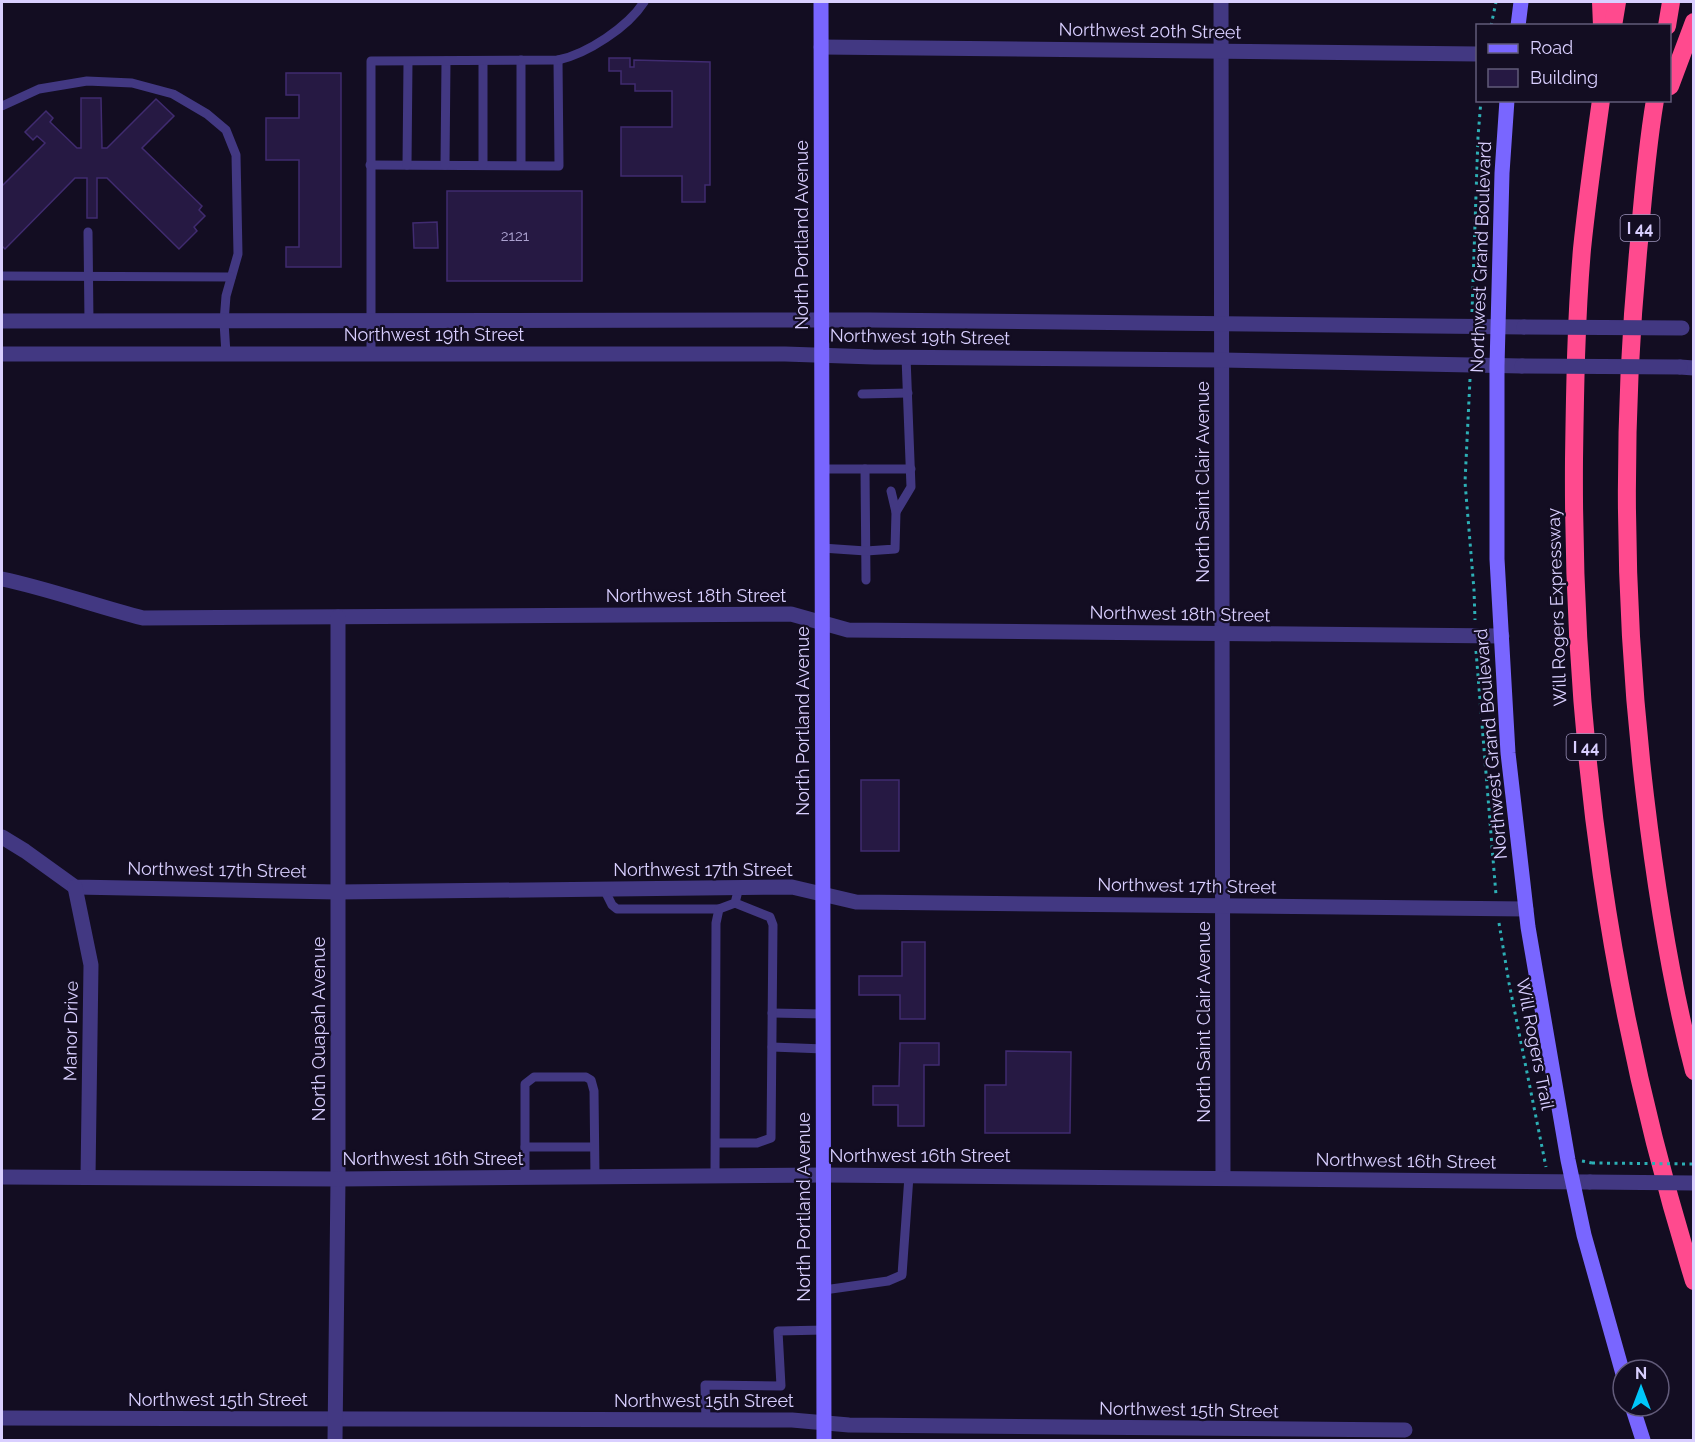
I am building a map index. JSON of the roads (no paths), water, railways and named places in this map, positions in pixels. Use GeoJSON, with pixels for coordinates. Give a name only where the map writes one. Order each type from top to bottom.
{"type":"FeatureCollection","features":[{"type":"Feature","properties":{"kind":"highway"},"geometry":{"type":"LineString","coordinates":[[1601,2],[1602,24]]}},
{"type":"Feature","properties":{"kind":"highway"},"geometry":{"type":"LineString","coordinates":[[1613,24],[1617,2]]}},
{"type":"Feature","properties":{"kind":"highway"},"geometry":{"type":"LineString","coordinates":[[1667,24],[1671,2]]}},
{"type":"Feature","properties":{"kind":"highway"},"geometry":{"type":"LineString","coordinates":[[1671,83],[1694,22]]}},
{"type":"Feature","properties":{"kind":"highway","name":"Will Rogers Expressway"},"geometry":{"type":"LineString","coordinates":[[1601,102],[1582,250],[1575,381],[1574,560],[1579,668],[1596,846],[1614,957],[1638,1076],[1694,1281]]}},
{"type":"Feature","properties":{"kind":"highway","name":"I 44"},"geometry":{"type":"LineString","coordinates":[[1655,102],[1648,143],[1627,388],[1627,571],[1633,679],[1650,838],[1664,930],[1683,1030],[1694,1071]]}},
{"type":"Feature","properties":{"kind":"highway"},"geometry":{"type":"LineString","coordinates":[[1648,143],[1663,102]]}},
{"type":"Feature","properties":{"kind":"main road","name":"North Portland Avenue"},"geometry":{"type":"LineString","coordinates":[[821,2],[824,1440]]}},
{"type":"Feature","properties":{"kind":"main road"},"geometry":{"type":"LineString","coordinates":[[1518,24],[1521,2]]}},
{"type":"Feature","properties":{"kind":"main road","name":"Northwest Grand Boulevard"},"geometry":{"type":"LineString","coordinates":[[1507,102],[1502,172],[1497,366],[1497,559],[1508,753],[1526,909],[1573,1182],[1584,1235],[1619,1358]]}},
{"type":"Feature","properties":{"kind":"main road"},"geometry":{"type":"LineString","coordinates":[[1636,1418],[1643,1440]]}},
{"type":"Feature","properties":{"kind":"street","name":"North Saint Clair Avenue"},"geometry":{"type":"LineString","coordinates":[[1221,2],[1223,1178]]}},
{"type":"Feature","properties":{"kind":"street","name":"Northwest 20th Street"},"geometry":{"type":"LineString","coordinates":[[821,47],[1476,54]]}},
{"type":"Feature","properties":{"kind":"street","name":"Northwest 19th Street"},"geometry":{"type":"LineString","coordinates":[[2,321],[822,321],[1688,328]]}},
{"type":"Feature","properties":{"kind":"street","name":"Northwest 19th Street"},"geometry":{"type":"LineString","coordinates":[[2,354],[822,355],[1687,367]]}},
{"type":"Feature","properties":{"kind":"street","name":"Northwest 18th Street"},"geometry":{"type":"LineString","coordinates":[[2,579],[41,587],[143,618],[791,614],[848,630],[1502,636]]}},
{"type":"Feature","properties":{"kind":"street","name":"North Quapah Avenue"},"geometry":{"type":"LineString","coordinates":[[335,1440],[338,1179],[338,616]]}},
{"type":"Feature","properties":{"kind":"street"},"geometry":{"type":"LineString","coordinates":[[2,837],[26,851],[75,887]]}},
{"type":"Feature","properties":{"kind":"street","name":"Northwest 17th Street"},"geometry":{"type":"LineString","coordinates":[[75,887],[338,892],[792,887],[856,903],[1526,909]]}},
{"type":"Feature","properties":{"kind":"street","name":"Manor Drive"},"geometry":{"type":"LineString","coordinates":[[75,887],[92,965],[88,1177]]}},
{"type":"Feature","properties":{"kind":"street","name":"Northwest 16th Street"},"geometry":{"type":"LineString","coordinates":[[2,1177],[338,1179],[824,1175],[1694,1183]]}},
{"type":"Feature","properties":{"kind":"street","name":"Northwest 15th Street"},"geometry":{"type":"LineString","coordinates":[[2,1418],[792,1420],[849,1425],[1312,1436],[1405,1430]]}},
{"type":"Feature","properties":{"kind":"lane"},"geometry":{"type":"LineString","coordinates":[[371,354],[370,61],[558,60],[575,56],[613,32],[644,2]]}},
{"type":"Feature","properties":{"kind":"lane"},"geometry":{"type":"LineString","coordinates":[[521,60],[521,165]]}},
{"type":"Feature","properties":{"kind":"lane"},"geometry":{"type":"LineString","coordinates":[[370,165],[560,166],[558,60]]}},
{"type":"Feature","properties":{"kind":"lane"},"geometry":{"type":"LineString","coordinates":[[483,61],[483,165]]}},
{"type":"Feature","properties":{"kind":"lane"},"geometry":{"type":"LineString","coordinates":[[406,165],[408,62]]}},
{"type":"Feature","properties":{"kind":"lane"},"geometry":{"type":"LineString","coordinates":[[445,165],[446,62]]}},
{"type":"Feature","properties":{"kind":"lane"},"geometry":{"type":"LineString","coordinates":[[2,106],[39,89],[87,81],[132,83],[173,94],[207,114],[226,130],[236,155],[238,254],[226,296],[224,322],[226,354]]}},
{"type":"Feature","properties":{"kind":"lane"},"geometry":{"type":"LineString","coordinates":[[88,232],[89,322]]}},
{"type":"Feature","properties":{"kind":"lane"},"geometry":{"type":"LineString","coordinates":[[2,276],[231,277]]}},
{"type":"Feature","properties":{"kind":"lane"},"geometry":{"type":"LineString","coordinates":[[896,512],[911,487],[906,469],[908,393],[906,357]]}},
{"type":"Feature","properties":{"kind":"lane"},"geometry":{"type":"LineString","coordinates":[[862,394],[908,393]]}},
{"type":"Feature","properties":{"kind":"lane"},"geometry":{"type":"LineString","coordinates":[[822,469],[906,469]]}},
{"type":"Feature","properties":{"kind":"lane"},"geometry":{"type":"LineString","coordinates":[[865,469],[866,580]]}},
{"type":"Feature","properties":{"kind":"lane"},"geometry":{"type":"LineString","coordinates":[[890,469],[891,479]]}},
{"type":"Feature","properties":{"kind":"lane"},"geometry":{"type":"LineString","coordinates":[[902,480],[906,469]]}},
{"type":"Feature","properties":{"kind":"lane"},"geometry":{"type":"LineString","coordinates":[[891,491],[896,512]]}},
{"type":"Feature","properties":{"kind":"lane"},"geometry":{"type":"LineString","coordinates":[[822,548],[895,549],[896,512],[902,491]]}},
{"type":"Feature","properties":{"kind":"lane"},"geometry":{"type":"LineString","coordinates":[[604,889],[614,907],[620,910],[718,909],[735,903],[739,887]]}},
{"type":"Feature","properties":{"kind":"lane"},"geometry":{"type":"LineString","coordinates":[[716,1143],[757,1143],[771,1138],[773,925],[770,917],[735,903]]}},
{"type":"Feature","properties":{"kind":"lane"},"geometry":{"type":"LineString","coordinates":[[716,1176],[716,934],[718,909]]}},
{"type":"Feature","properties":{"kind":"lane"},"geometry":{"type":"LineString","coordinates":[[772,1013],[823,1014]]}},
{"type":"Feature","properties":{"kind":"lane"},"geometry":{"type":"LineString","coordinates":[[772,1047],[824,1049]]}},
{"type":"Feature","properties":{"kind":"lane"},"geometry":{"type":"LineString","coordinates":[[525,1178],[525,1084],[534,1077],[573,1076],[586,1077],[591,1080],[594,1091],[595,1177]]}},
{"type":"Feature","properties":{"kind":"lane"},"geometry":{"type":"LineString","coordinates":[[525,1147],[594,1147]]}},
{"type":"Feature","properties":{"kind":"lane"},"geometry":{"type":"LineString","coordinates":[[824,1290],[888,1281],[902,1275],[909,1176]]}},
{"type":"Feature","properties":{"kind":"lane"},"geometry":{"type":"LineString","coordinates":[[706,1420],[705,1385],[781,1386],[778,1331],[824,1330]]}}]}
